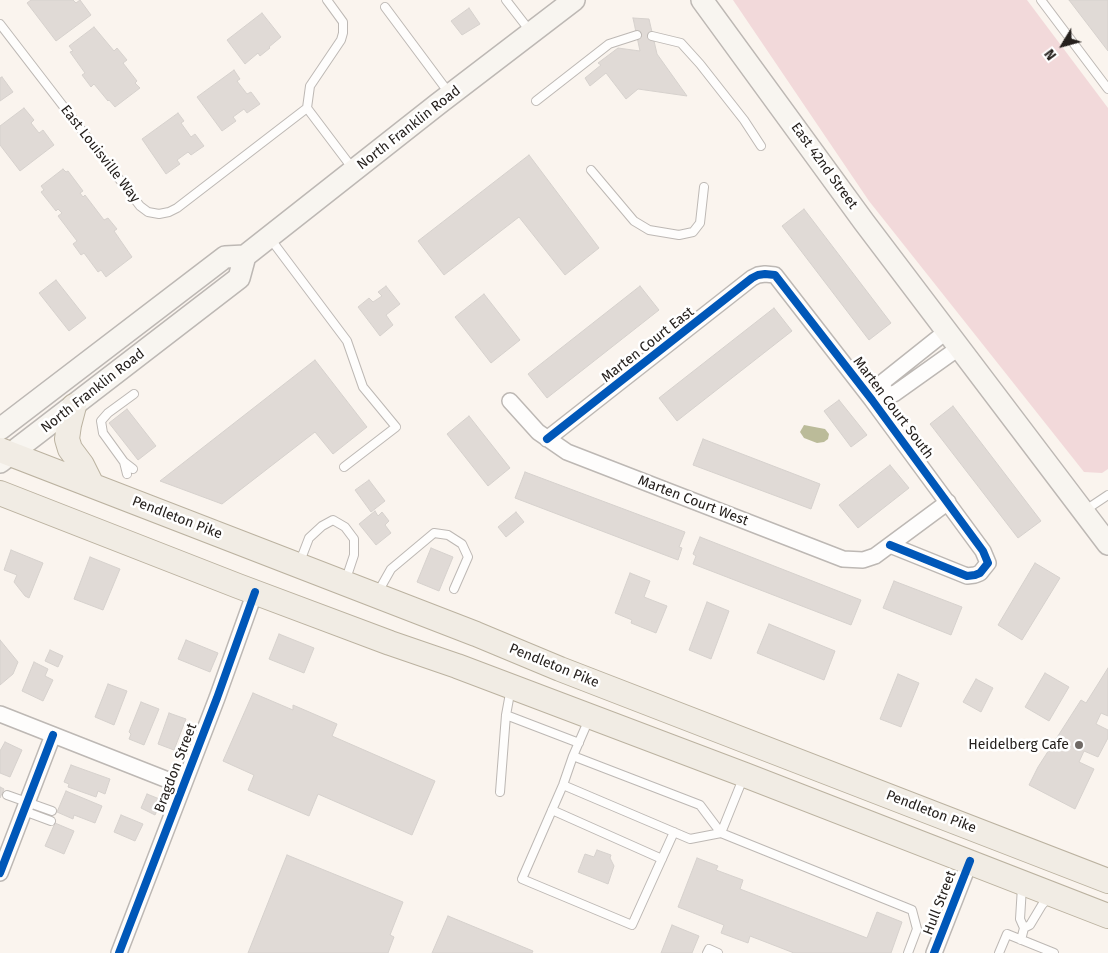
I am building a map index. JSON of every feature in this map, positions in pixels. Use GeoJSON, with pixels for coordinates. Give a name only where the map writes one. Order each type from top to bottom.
{"type":"FeatureCollection","features":[{"type":"Feature","properties":{"kind":"main road","name":"North Franklin Road"},"geometry":{"type":"LineString","coordinates":[[0,430],[225,257],[245,256],[574,0]]}},
{"type":"Feature","properties":{"kind":"main road","name":"East 42nd Street"},"geometry":{"type":"LineString","coordinates":[[702,0],[864,222],[1108,544]]}},
{"type":"Feature","properties":{"kind":"main road","name":"North Franklin Road"},"geometry":{"type":"LineString","coordinates":[[3,456],[74,406],[239,278],[245,256]]}},
{"type":"Feature","properties":{"kind":"main road"},"geometry":{"type":"LineString","coordinates":[[74,406],[68,426],[67,440],[70,449],[82,465],[92,486]]}},
{"type":"Feature","properties":{"kind":"main road","name":"Pendleton Pike"},"geometry":{"type":"LineString","coordinates":[[3,456],[92,486],[298,565],[476,634],[560,669],[1108,881]]}},
{"type":"Feature","properties":{"kind":"main road"},"geometry":{"type":"LineString","coordinates":[[0,493],[255,592],[511,686],[1108,916]]}},
{"type":"Feature","properties":{"kind":"street","name":"Marten Court South"},"geometry":{"type":"LineString","coordinates":[[765,274],[775,275],[779,279],[877,396],[985,555],[988,563],[978,574],[967,576],[890,544]]}},
{"type":"Feature","properties":{"kind":"street","name":"Marten Court East"},"geometry":{"type":"LineString","coordinates":[[547,440],[752,278],[765,274]]}},
{"type":"Feature","properties":{"kind":"street"},"geometry":{"type":"LineString","coordinates":[[877,396],[894,394],[954,339]]}},
{"type":"Feature","properties":{"kind":"street"},"geometry":{"type":"LineString","coordinates":[[877,396],[884,381],[954,339]]}},
{"type":"Feature","properties":{"kind":"street","name":"Marten Court West"},"geometry":{"type":"LineString","coordinates":[[510,401],[538,432],[567,452],[843,559],[865,560],[875,556],[948,502]]}},
{"type":"Feature","properties":{"kind":"street","name":"Bragdon Street"},"geometry":{"type":"LineString","coordinates":[[119,953],[255,592]]}},
{"type":"Feature","properties":{"kind":"street"},"geometry":{"type":"LineString","coordinates":[[0,714],[183,786]]}},
{"type":"Feature","properties":{"kind":"street"},"geometry":{"type":"LineString","coordinates":[[0,873],[53,735]]}},
{"type":"Feature","properties":{"kind":"street","name":"Hull Street"},"geometry":{"type":"LineString","coordinates":[[934,953],[970,862]]}},
{"type":"Feature","properties":{"kind":"lane"},"geometry":{"type":"LineString","coordinates":[[327,0],[343,22],[342,38],[310,86],[307,108],[355,170]]}},
{"type":"Feature","properties":{"kind":"lane"},"geometry":{"type":"LineString","coordinates":[[506,0],[531,33]]}},
{"type":"Feature","properties":{"kind":"lane"},"geometry":{"type":"LineString","coordinates":[[1041,0],[1108,89]]}},
{"type":"Feature","properties":{"kind":"lane"},"geometry":{"type":"LineString","coordinates":[[385,7],[450,95]]}},
{"type":"Feature","properties":{"kind":"lane","name":"East Louisville Way"},"geometry":{"type":"LineString","coordinates":[[0,24],[140,206],[152,213],[165,213],[177,208],[307,108]]}},
{"type":"Feature","properties":{"kind":"lane"},"geometry":{"type":"LineString","coordinates":[[536,101],[608,44],[637,35]]}},
{"type":"Feature","properties":{"kind":"lane"},"geometry":{"type":"LineString","coordinates":[[652,36],[681,43],[744,120],[761,146]]}},
{"type":"Feature","properties":{"kind":"lane"},"geometry":{"type":"LineString","coordinates":[[591,170],[634,221],[648,230],[679,235],[693,232],[700,223],[704,187]]}},
{"type":"Feature","properties":{"kind":"lane"},"geometry":{"type":"LineString","coordinates":[[269,237],[347,342],[363,387],[396,427],[344,467]]}},
{"type":"Feature","properties":{"kind":"lane"},"geometry":{"type":"LineString","coordinates":[[130,471],[102,433],[101,422],[108,414],[134,394]]}},
{"type":"Feature","properties":{"kind":"lane"},"geometry":{"type":"LineString","coordinates":[[1084,511],[1108,495]]}},
{"type":"Feature","properties":{"kind":"lane"},"geometry":{"type":"LineString","coordinates":[[298,565],[309,538],[322,526],[333,520],[345,527],[354,539],[354,554],[345,584]]}},
{"type":"Feature","properties":{"kind":"lane"},"geometry":{"type":"LineString","coordinates":[[376,596],[391,569],[434,533],[448,535],[462,544],[468,557],[454,589]]}},
{"type":"Feature","properties":{"kind":"lane"},"geometry":{"type":"LineString","coordinates":[[500,792],[506,715],[511,686]]}},
{"type":"Feature","properties":{"kind":"lane"},"geometry":{"type":"LineString","coordinates":[[506,715],[579,743]]}},
{"type":"Feature","properties":{"kind":"lane"},"geometry":{"type":"LineString","coordinates":[[590,717],[522,879],[632,926],[674,832]]}},
{"type":"Feature","properties":{"kind":"lane"},"geometry":{"type":"LineString","coordinates":[[573,756],[700,805],[721,833],[912,910],[917,929],[908,953]]}},
{"type":"Feature","properties":{"kind":"lane"},"geometry":{"type":"LineString","coordinates":[[721,833],[744,775]]}},
{"type":"Feature","properties":{"kind":"lane"},"geometry":{"type":"LineString","coordinates":[[563,785],[690,839],[721,833]]}},
{"type":"Feature","properties":{"kind":"lane"},"geometry":{"type":"LineString","coordinates":[[7,794],[51,821]]}},
{"type":"Feature","properties":{"kind":"lane"},"geometry":{"type":"LineString","coordinates":[[26,806],[52,811]]}},
{"type":"Feature","properties":{"kind":"lane"},"geometry":{"type":"LineString","coordinates":[[552,810],[662,858]]}},
{"type":"Feature","properties":{"kind":"lane"},"geometry":{"type":"LineString","coordinates":[[1021,940],[1024,928],[1020,919],[1022,882]]}},
{"type":"Feature","properties":{"kind":"lane"},"geometry":{"type":"LineString","coordinates":[[1024,928],[1030,925],[1042,905],[1052,894]]}},
{"type":"Feature","properties":{"kind":"lane"},"geometry":{"type":"LineString","coordinates":[[1000,953],[1007,934],[1021,940],[1030,948],[1052,953]]}},
{"type":"Feature","properties":{"kind":"lane"},"geometry":{"type":"LineString","coordinates":[[707,953],[709,949],[718,953]]}},
{"type":"Feature","properties":{"kind":"shaded area"},"geometry":{"type":"Polygon","coordinates":[[[733,0],[1027,0],[1108,108],[1108,469],[1102,473],[1084,472],[869,201],[733,0]]]}},
{"type":"Feature","properties":{"kind":"shaded area"},"geometry":{"type":"Polygon","coordinates":[[[804,425],[825,429],[829,434],[828,439],[817,443],[804,438],[800,432],[804,425]]]}},
{"type":"Feature","properties":{"kind":"building"},"geometry":{"type":"Polygon","coordinates":[[[31,0],[73,0],[76,3],[80,0],[91,15],[56,41],[27,3],[31,0]]]}},
{"type":"Feature","properties":{"kind":"building"},"geometry":{"type":"Polygon","coordinates":[[[1069,0],[1108,0],[1108,51],[1069,0]]]}},
{"type":"Feature","properties":{"kind":"building"},"geometry":{"type":"Polygon","coordinates":[[[469,8],[480,24],[462,35],[451,21],[469,8]]]}},
{"type":"Feature","properties":{"kind":"building"},"geometry":{"type":"Polygon","coordinates":[[[262,13],[281,37],[260,56],[258,53],[245,64],[227,40],[262,13]]]}},
{"type":"Feature","properties":{"kind":"building"},"geometry":{"type":"Polygon","coordinates":[[[633,18],[649,19],[657,54],[687,96],[638,89],[626,99],[606,73],[590,86],[585,78],[601,65],[598,63],[618,48],[640,51],[633,18]]]}},
{"type":"Feature","properties":{"kind":"building"},"geometry":{"type":"Polygon","coordinates":[[[94,27],[114,51],[117,48],[127,60],[123,63],[140,88],[115,107],[94,84],[91,87],[82,75],[85,73],[70,52],[73,51],[69,46],[94,27]]]}},
{"type":"Feature","properties":{"kind":"building"},"geometry":{"type":"Polygon","coordinates":[[[234,70],[240,79],[237,81],[247,94],[251,92],[260,104],[247,113],[244,109],[233,117],[236,121],[222,131],[197,97],[234,70]]]}},
{"type":"Feature","properties":{"kind":"building"},"geometry":{"type":"Polygon","coordinates":[[[2,77],[13,92],[0,101],[0,78],[2,77]]]}},
{"type":"Feature","properties":{"kind":"building"},"geometry":{"type":"Polygon","coordinates":[[[24,108],[34,120],[31,123],[39,133],[43,130],[54,145],[20,171],[0,145],[0,126],[24,108]]]}},
{"type":"Feature","properties":{"kind":"building"},"geometry":{"type":"Polygon","coordinates":[[[178,113],[184,121],[181,123],[191,137],[195,134],[204,146],[191,155],[188,152],[177,160],[180,164],[166,174],[142,139],[178,113]]]}},
{"type":"Feature","properties":{"kind":"building"},"geometry":{"type":"Polygon","coordinates":[[[529,155],[599,248],[565,275],[519,217],[444,275],[418,241],[529,155]]]}},
{"type":"Feature","properties":{"kind":"building"},"geometry":{"type":"Polygon","coordinates":[[[63,169],[66,172],[68,171],[83,191],[80,193],[83,197],[85,195],[104,220],[108,218],[117,229],[114,231],[132,257],[106,277],[101,270],[98,272],[84,253],[81,255],[73,244],[77,241],[58,216],[62,213],[58,209],[56,211],[41,192],[44,190],[41,186],[63,169]]]}},
{"type":"Feature","properties":{"kind":"building"},"geometry":{"type":"Polygon","coordinates":[[[804,209],[891,323],[869,340],[782,226],[804,209]]]}},
{"type":"Feature","properties":{"kind":"building"},"geometry":{"type":"Polygon","coordinates":[[[56,280],[86,318],[69,331],[39,293],[56,280]]]}},
{"type":"Feature","properties":{"kind":"building"},"geometry":{"type":"Polygon","coordinates":[[[386,286],[400,304],[386,315],[393,325],[380,336],[358,307],[369,298],[373,302],[382,296],[378,292],[386,286]]]}},
{"type":"Feature","properties":{"kind":"building"},"geometry":{"type":"Polygon","coordinates":[[[640,286],[659,310],[547,398],[528,374],[640,286]]]}},
{"type":"Feature","properties":{"kind":"building"},"geometry":{"type":"Polygon","coordinates":[[[484,294],[520,340],[491,363],[455,317],[484,294]]]}},
{"type":"Feature","properties":{"kind":"building"},"geometry":{"type":"Polygon","coordinates":[[[774,308],[792,331],[677,421],[659,398],[774,308]]]}},
{"type":"Feature","properties":{"kind":"building"},"geometry":{"type":"Polygon","coordinates":[[[315,360],[367,427],[333,454],[315,432],[222,504],[160,481],[315,360]]]}},
{"type":"Feature","properties":{"kind":"building"},"geometry":{"type":"Polygon","coordinates":[[[839,400],[867,435],[851,447],[824,411],[839,400]]]}},
{"type":"Feature","properties":{"kind":"building"},"geometry":{"type":"Polygon","coordinates":[[[953,406],[1041,521],[1018,538],[930,424],[953,406]]]}},
{"type":"Feature","properties":{"kind":"building"},"geometry":{"type":"Polygon","coordinates":[[[127,409],[156,446],[138,460],[109,423],[127,409]]]}},
{"type":"Feature","properties":{"kind":"building"},"geometry":{"type":"Polygon","coordinates":[[[469,416],[510,468],[488,486],[447,434],[469,416]]]}},
{"type":"Feature","properties":{"kind":"building"},"geometry":{"type":"Polygon","coordinates":[[[703,439],[820,484],[811,509],[693,465],[703,439]]]}},
{"type":"Feature","properties":{"kind":"building"},"geometry":{"type":"Polygon","coordinates":[[[890,465],[909,488],[858,528],[839,505],[890,465]]]}},
{"type":"Feature","properties":{"kind":"building"},"geometry":{"type":"Polygon","coordinates":[[[525,472],[685,532],[679,547],[682,548],[678,560],[515,498],[525,472]]]}},
{"type":"Feature","properties":{"kind":"building"},"geometry":{"type":"Polygon","coordinates":[[[369,480],[385,501],[371,512],[355,490],[369,480]]]}},
{"type":"Feature","properties":{"kind":"building"},"geometry":{"type":"Polygon","coordinates":[[[375,511],[378,516],[382,512],[389,521],[385,525],[391,533],[376,545],[359,524],[375,511]]]}},
{"type":"Feature","properties":{"kind":"building"},"geometry":{"type":"Polygon","coordinates":[[[516,512],[524,522],[506,537],[498,527],[516,512]]]}},
{"type":"Feature","properties":{"kind":"building"},"geometry":{"type":"Polygon","coordinates":[[[700,537],[861,600],[851,625],[693,564],[696,556],[693,554],[700,537]]]}},
{"type":"Feature","properties":{"kind":"building"},"geometry":{"type":"Polygon","coordinates":[[[431,548],[453,557],[439,591],[417,582],[431,548]]]}},
{"type":"Feature","properties":{"kind":"building"},"geometry":{"type":"Polygon","coordinates":[[[11,550],[43,563],[29,598],[25,596],[14,582],[17,575],[4,570],[11,550]]]}},
{"type":"Feature","properties":{"kind":"building"},"geometry":{"type":"Polygon","coordinates":[[[90,557],[120,569],[103,610],[74,599],[90,557]]]}},
{"type":"Feature","properties":{"kind":"building"},"geometry":{"type":"Polygon","coordinates":[[[1035,563],[1060,578],[1022,640],[998,625],[1035,563]]]}},
{"type":"Feature","properties":{"kind":"building"},"geometry":{"type":"Polygon","coordinates":[[[630,573],[650,581],[644,597],[667,606],[656,633],[631,623],[632,620],[615,613],[630,573]]]}},
{"type":"Feature","properties":{"kind":"building"},"geometry":{"type":"Polygon","coordinates":[[[894,581],[962,607],[951,635],[883,608],[894,581]]]}},
{"type":"Feature","properties":{"kind":"building"},"geometry":{"type":"Polygon","coordinates":[[[707,602],[729,611],[711,659],[689,650],[707,602]]]}},
{"type":"Feature","properties":{"kind":"building"},"geometry":{"type":"Polygon","coordinates":[[[769,624],[835,651],[824,680],[757,653],[769,624]]]}},
{"type":"Feature","properties":{"kind":"building"},"geometry":{"type":"Polygon","coordinates":[[[279,634],[314,648],[304,673],[269,659],[279,634]]]}},
{"type":"Feature","properties":{"kind":"building"},"geometry":{"type":"Polygon","coordinates":[[[0,640],[18,662],[13,674],[0,685],[0,640]]]}},
{"type":"Feature","properties":{"kind":"building"},"geometry":{"type":"Polygon","coordinates":[[[186,640],[218,653],[210,672],[178,659],[186,640]]]}},
{"type":"Feature","properties":{"kind":"building"},"geometry":{"type":"Polygon","coordinates":[[[50,650],[63,656],[58,667],[45,661],[50,650]]]}},
{"type":"Feature","properties":{"kind":"building"},"geometry":{"type":"Polygon","coordinates":[[[34,662],[48,669],[45,676],[53,680],[43,701],[22,691],[34,662]]]}},
{"type":"Feature","properties":{"kind":"building","name":"Heidelberg Cafe"},"geometry":{"type":"Polygon","coordinates":[[[1108,668],[1108,716],[1101,713],[1096,724],[1108,730],[1108,738],[1098,757],[1084,751],[1079,762],[1094,769],[1075,809],[1029,785],[1038,767],[1081,700],[1086,703],[1108,668]]]}},
{"type":"Feature","properties":{"kind":"building"},"geometry":{"type":"Polygon","coordinates":[[[1045,673],[1069,687],[1049,721],[1025,707],[1045,673]]]}},
{"type":"Feature","properties":{"kind":"building"},"geometry":{"type":"Polygon","coordinates":[[[898,674],[919,683],[901,727],[880,719],[898,674]]]}},
{"type":"Feature","properties":{"kind":"building"},"geometry":{"type":"Polygon","coordinates":[[[976,679],[993,688],[981,712],[963,702],[976,679]]]}},
{"type":"Feature","properties":{"kind":"building"},"geometry":{"type":"Polygon","coordinates":[[[108,684],[127,691],[114,725],[95,717],[108,684]]]}},
{"type":"Feature","properties":{"kind":"building"},"geometry":{"type":"Polygon","coordinates":[[[253,693],[293,710],[293,705],[337,724],[332,736],[435,781],[412,835],[318,794],[309,816],[248,790],[254,775],[223,761],[253,693]]]}},
{"type":"Feature","properties":{"kind":"building"},"geometry":{"type":"Polygon","coordinates":[[[141,702],[159,709],[144,745],[129,739],[131,734],[129,732],[141,702]]]}},
{"type":"Feature","properties":{"kind":"building"},"geometry":{"type":"Polygon","coordinates":[[[169,713],[186,719],[174,750],[158,744],[169,713]]]}},
{"type":"Feature","properties":{"kind":"building"},"geometry":{"type":"Polygon","coordinates":[[[5,742],[22,750],[10,777],[0,773],[0,751],[5,742]]]}},
{"type":"Feature","properties":{"kind":"building"},"geometry":{"type":"Polygon","coordinates":[[[71,765],[110,779],[105,794],[98,791],[96,797],[68,787],[69,784],[64,782],[71,765]]]}},
{"type":"Feature","properties":{"kind":"building"},"geometry":{"type":"Polygon","coordinates":[[[0,787],[4,789],[0,798],[0,787]]]}},
{"type":"Feature","properties":{"kind":"building"},"geometry":{"type":"Polygon","coordinates":[[[66,791],[102,806],[95,823],[74,815],[73,819],[57,812],[66,791]]]}},
{"type":"Feature","properties":{"kind":"building"},"geometry":{"type":"Polygon","coordinates":[[[147,794],[162,800],[155,815],[141,808],[147,794]]]}},
{"type":"Feature","properties":{"kind":"building"},"geometry":{"type":"Polygon","coordinates":[[[121,815],[143,824],[135,841],[114,832],[121,815]]]}},
{"type":"Feature","properties":{"kind":"building"},"geometry":{"type":"Polygon","coordinates":[[[55,823],[74,831],[64,854],[45,846],[55,823]]]}},
{"type":"Feature","properties":{"kind":"building"},"geometry":{"type":"Polygon","coordinates":[[[597,850],[611,855],[610,858],[614,866],[608,884],[578,872],[585,854],[594,857],[597,850]]]}},
{"type":"Feature","properties":{"kind":"building"},"geometry":{"type":"Polygon","coordinates":[[[287,855],[403,902],[390,935],[394,937],[388,953],[248,953],[287,855]]]}},
{"type":"Feature","properties":{"kind":"building"},"geometry":{"type":"Polygon","coordinates":[[[697,858],[718,866],[716,870],[743,880],[740,889],[867,938],[877,912],[902,922],[891,953],[794,953],[750,936],[748,943],[721,933],[724,925],[678,907],[697,858]]]}},
{"type":"Feature","properties":{"kind":"building"},"geometry":{"type":"Polygon","coordinates":[[[448,916],[533,951],[532,953],[432,953],[448,916]]]}},
{"type":"Feature","properties":{"kind":"building"},"geometry":{"type":"Polygon","coordinates":[[[672,925],[699,936],[692,953],[661,953],[672,925]]]}},
{"type":"Feature","properties":{"kind":"cycle path"},"geometry":{"type":"LineString","coordinates":[[547,439],[752,278],[765,274],[775,275],[872,400],[983,551],[988,563],[980,573],[967,576],[890,545]]}},
{"type":"Feature","properties":{"kind":"cycle path"},"geometry":{"type":"LineString","coordinates":[[119,953],[217,698],[255,592]]}},
{"type":"Feature","properties":{"kind":"cycle path"},"geometry":{"type":"LineString","coordinates":[[0,873],[53,735]]}},
{"type":"Feature","properties":{"kind":"cycle path"},"geometry":{"type":"LineString","coordinates":[[934,953],[970,861]]}},
{"type":"Feature","properties":{"kind":"place","name":"Heidelberg Cafe"},"geometry":{"type":"Point","coordinates":[1079,745]}}]}
